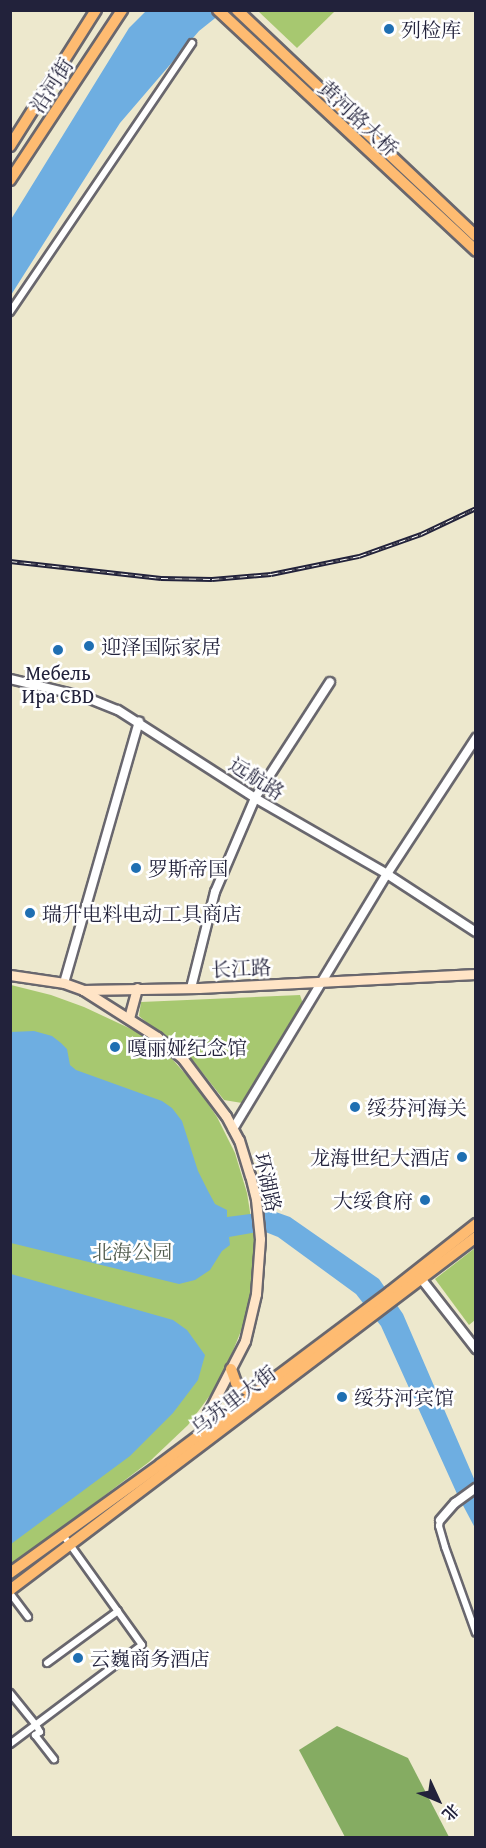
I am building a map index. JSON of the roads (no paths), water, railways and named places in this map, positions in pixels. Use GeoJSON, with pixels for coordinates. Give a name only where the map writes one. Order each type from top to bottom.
{"type":"FeatureCollection","features":[{"type":"Feature","properties":{"kind":"main road","name":"沿河街"},"geometry":{"type":"LineString","coordinates":[[10,146],[96,10]]}},
{"type":"Feature","properties":{"kind":"main road","name":"沿河街"},"geometry":{"type":"LineString","coordinates":[[10,180],[122,10]]}},
{"type":"Feature","properties":{"kind":"main road","name":"黄河路大桥"},"geometry":{"type":"LineString","coordinates":[[218,10],[476,251]]}},
{"type":"Feature","properties":{"kind":"main road","name":"黄河路大桥"},"geometry":{"type":"LineString","coordinates":[[237,10],[476,236]]}},
{"type":"Feature","properties":{"kind":"main road","name":"长江路"},"geometry":{"type":"LineString","coordinates":[[10,975],[64,983],[83,990],[191,988],[476,974]]}},
{"type":"Feature","properties":{"kind":"main road"},"geometry":{"type":"LineString","coordinates":[[129,1018],[137,988]]}},
{"type":"Feature","properties":{"kind":"main road","name":"环湖路"},"geometry":{"type":"LineString","coordinates":[[83,990],[129,1018],[183,1059],[217,1102],[233,1129],[245,1157],[257,1205],[260,1239],[253,1309],[245,1341],[207,1413],[204,1430]]}},
{"type":"Feature","properties":{"kind":"main road","name":"乌苏里大街"},"geometry":{"type":"LineString","coordinates":[[10,1591],[67,1539],[204,1430],[393,1296],[476,1224]]}},
{"type":"Feature","properties":{"kind":"main road","name":"乌苏里大街"},"geometry":{"type":"LineString","coordinates":[[419,1275],[476,1237]]}},
{"type":"Feature","properties":{"kind":"main road","name":"乌苏里大街"},"geometry":{"type":"LineString","coordinates":[[10,1573],[67,1539],[207,1442],[372,1311]]}},
{"type":"Feature","properties":{"kind":"main road"},"geometry":{"type":"LineString","coordinates":[[231,1369],[236,1383],[253,1394]]}},
{"type":"Feature","properties":{"kind":"main road"},"geometry":{"type":"LineString","coordinates":[[204,1430],[207,1442]]}},
{"type":"Feature","properties":{"kind":"street"},"geometry":{"type":"LineString","coordinates":[[10,312],[192,43]]}},
{"type":"Feature","properties":{"kind":"street","name":"远航路"},"geometry":{"type":"LineString","coordinates":[[11,677],[85,697],[139,722],[255,798],[387,874],[476,932]]}},
{"type":"Feature","properties":{"kind":"street"},"geometry":{"type":"LineString","coordinates":[[191,988],[215,892],[255,798],[330,682]]}},
{"type":"Feature","properties":{"kind":"street"},"geometry":{"type":"LineString","coordinates":[[64,983],[139,722]]}},
{"type":"Feature","properties":{"kind":"street"},"geometry":{"type":"LineString","coordinates":[[233,1129],[324,982],[387,874],[476,738]]}},
{"type":"Feature","properties":{"kind":"street"},"geometry":{"type":"LineString","coordinates":[[419,1275],[476,1349]]}},
{"type":"Feature","properties":{"kind":"street"},"geometry":{"type":"LineString","coordinates":[[476,1488],[455,1503],[440,1520],[439,1526],[476,1633]]}},
{"type":"Feature","properties":{"kind":"street"},"geometry":{"type":"LineString","coordinates":[[10,1744],[142,1645],[67,1539]]}},
{"type":"Feature","properties":{"kind":"street"},"geometry":{"type":"LineString","coordinates":[[10,1591],[28,1617]]}},
{"type":"Feature","properties":{"kind":"street"},"geometry":{"type":"LineString","coordinates":[[47,1664],[118,1611]]}},
{"type":"Feature","properties":{"kind":"street"},"geometry":{"type":"LineString","coordinates":[[10,1693],[36,1725],[40,1732],[35,1735],[54,1760]]}},
{"type":"Feature","properties":{"kind":"water"},"geometry":{"type":"Polygon","coordinates":[[[146,11],[224,11],[199,31],[120,123],[11,295],[10,221],[129,28],[146,11]]]}},
{"type":"Feature","properties":{"kind":"water"},"geometry":{"type":"Polygon","coordinates":[[[34,1031],[52,1036],[61,1043],[67,1049],[70,1065],[76,1070],[162,1101],[172,1108],[182,1121],[198,1171],[208,1191],[215,1204],[227,1210],[227,1217],[273,1211],[290,1217],[379,1279],[403,1314],[475,1481],[475,1528],[458,1496],[381,1326],[356,1294],[278,1237],[263,1231],[229,1237],[230,1245],[222,1251],[210,1270],[195,1280],[179,1284],[11,1243],[10,1032],[34,1031]]]}},
{"type":"Feature","properties":{"kind":"water"},"geometry":{"type":"Polygon","coordinates":[[[11,1274],[173,1320],[187,1330],[205,1355],[198,1380],[173,1413],[130,1456],[11,1544],[11,1274]]]}},
{"type":"Feature","properties":{"kind":"railway"},"geometry":{"type":"LineString","coordinates":[[10,561],[161,578],[212,579],[271,574],[359,556],[421,534],[476,508]]}},
{"type":"Feature","properties":{"kind":"place","name":"列检库"},"geometry":{"type":"Point","coordinates":[389,29]}},
{"type":"Feature","properties":{"kind":"place","name":"迎泽国际家居"},"geometry":{"type":"Point","coordinates":[89,646]}},
{"type":"Feature","properties":{"kind":"place","name":"Мебель Ира CBD"},"geometry":{"type":"Point","coordinates":[58,650]}},
{"type":"Feature","properties":{"kind":"place","name":"罗斯帝国"},"geometry":{"type":"Point","coordinates":[136,868]}},
{"type":"Feature","properties":{"kind":"place","name":"瑞升电料电动工具商店"},"geometry":{"type":"Point","coordinates":[30,913]}},
{"type":"Feature","properties":{"kind":"place","name":"嘎丽娅纪念馆"},"geometry":{"type":"Point","coordinates":[115,1047]}},
{"type":"Feature","properties":{"kind":"place","name":"绥芬河海关"},"geometry":{"type":"Point","coordinates":[355,1107]}},
{"type":"Feature","properties":{"kind":"place","name":"龙海世纪大酒店"},"geometry":{"type":"Point","coordinates":[462,1157]}},
{"type":"Feature","properties":{"kind":"place","name":"大绥食府"},"geometry":{"type":"Point","coordinates":[425,1200]}},
{"type":"Feature","properties":{"kind":"place","name":"绥芬河宾馆"},"geometry":{"type":"Point","coordinates":[342,1397]}},
{"type":"Feature","properties":{"kind":"place","name":"云巍商务酒店"},"geometry":{"type":"Point","coordinates":[78,1658]}},
{"type":"Feature","properties":{"kind":"park label","name":"北海公园"},"geometry":{"type":"Point","coordinates":[132,1251]}}]}
